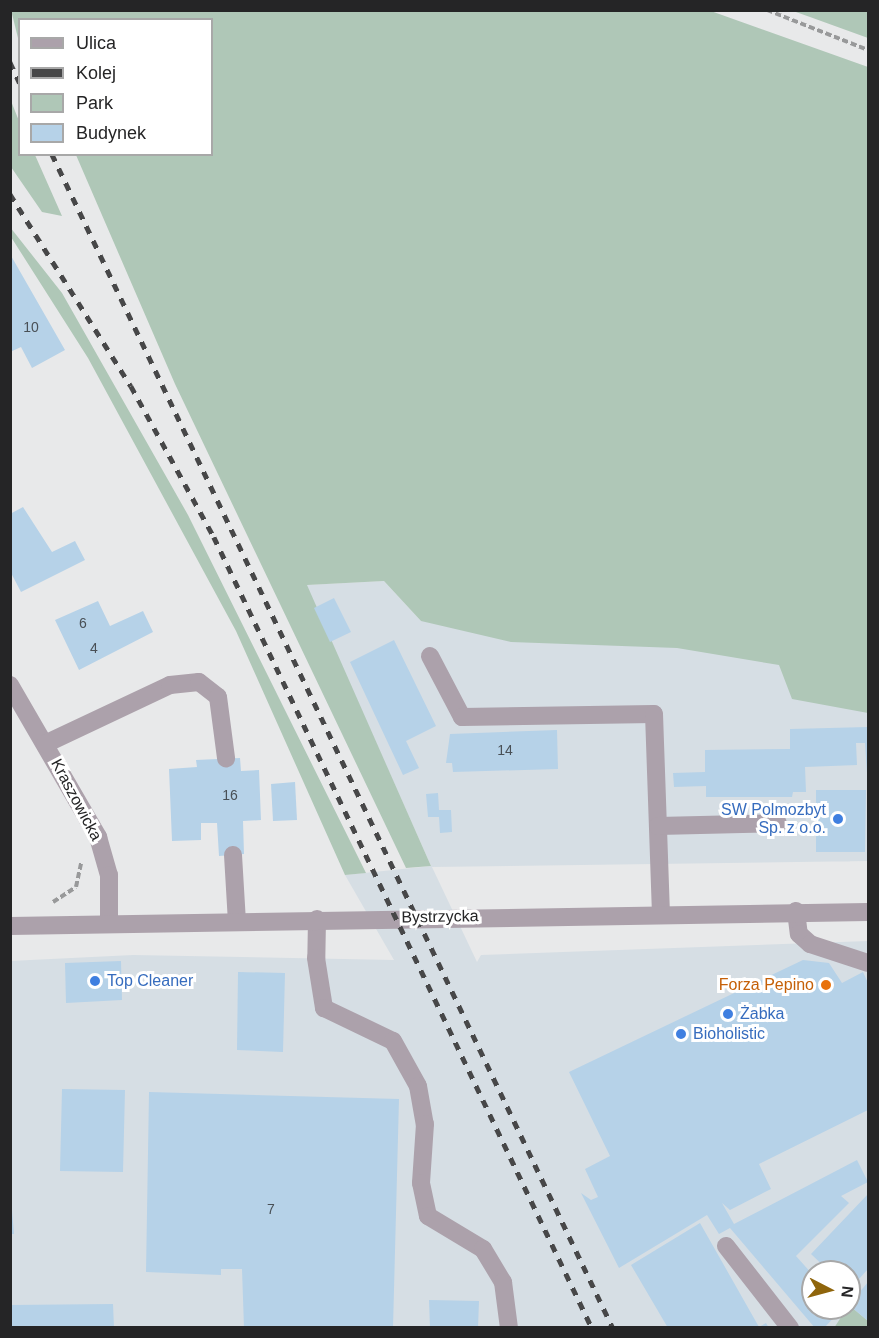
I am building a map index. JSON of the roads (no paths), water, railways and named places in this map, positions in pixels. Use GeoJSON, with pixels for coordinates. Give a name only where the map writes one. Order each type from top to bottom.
{"type":"FeatureCollection","features":[{"type":"Feature","properties":{"kind":"street"},"geometry":{"type":"LineString","coordinates":[[430,656],[462,717],[654,714],[661,914]]}},
{"type":"Feature","properties":{"kind":"street"},"geometry":{"type":"LineString","coordinates":[[45,744],[170,685],[199,682],[218,697],[226,759]]}},
{"type":"Feature","properties":{"kind":"street","name":"Kraszowicka"},"geometry":{"type":"LineString","coordinates":[[10,685],[98,837],[109,874],[109,924]]}},
{"type":"Feature","properties":{"kind":"street"},"geometry":{"type":"LineString","coordinates":[[658,825],[778,823]]}},
{"type":"Feature","properties":{"kind":"street"},"geometry":{"type":"LineString","coordinates":[[232,855],[237,922]]}},
{"type":"Feature","properties":{"kind":"street"},"geometry":{"type":"LineString","coordinates":[[796,911],[799,934],[810,944],[868,963]]}},
{"type":"Feature","properties":{"kind":"street","name":"Bystrzycka"},"geometry":{"type":"LineString","coordinates":[[10,926],[796,911],[868,912]]}},
{"type":"Feature","properties":{"kind":"street"},"geometry":{"type":"LineString","coordinates":[[316,919],[316,958],[324,1008],[393,1041],[417,1086],[424,1124],[421,1183],[428,1216],[483,1250],[503,1282],[509,1328]]}},
{"type":"Feature","properties":{"kind":"street"},"geometry":{"type":"LineString","coordinates":[[726,1246],[790,1328]]}},
{"type":"Feature","properties":{"kind":"railway"},"geometry":{"type":"LineString","coordinates":[[10,62],[18,79]]}},
{"type":"Feature","properties":{"kind":"railway"},"geometry":{"type":"LineString","coordinates":[[53,156],[613,1328]]}},
{"type":"Feature","properties":{"kind":"railway"},"geometry":{"type":"LineString","coordinates":[[10,194],[131,386],[214,537],[592,1328]]}},
{"type":"Feature","properties":{"kind":"place","name":"SW Polmozbyt Sp. z o.o."},"geometry":{"type":"Point","coordinates":[838,819]}},
{"type":"Feature","properties":{"kind":"place","name":"Top Cleaner"},"geometry":{"type":"Point","coordinates":[95,981]}},
{"type":"Feature","properties":{"kind":"place","name":"Forza Pepino"},"geometry":{"type":"Point","coordinates":[826,985]}},
{"type":"Feature","properties":{"kind":"place","name":"Żabka"},"geometry":{"type":"Point","coordinates":[728,1014]}},
{"type":"Feature","properties":{"kind":"place","name":"Bioholistic"},"geometry":{"type":"Point","coordinates":[681,1034]}}]}
